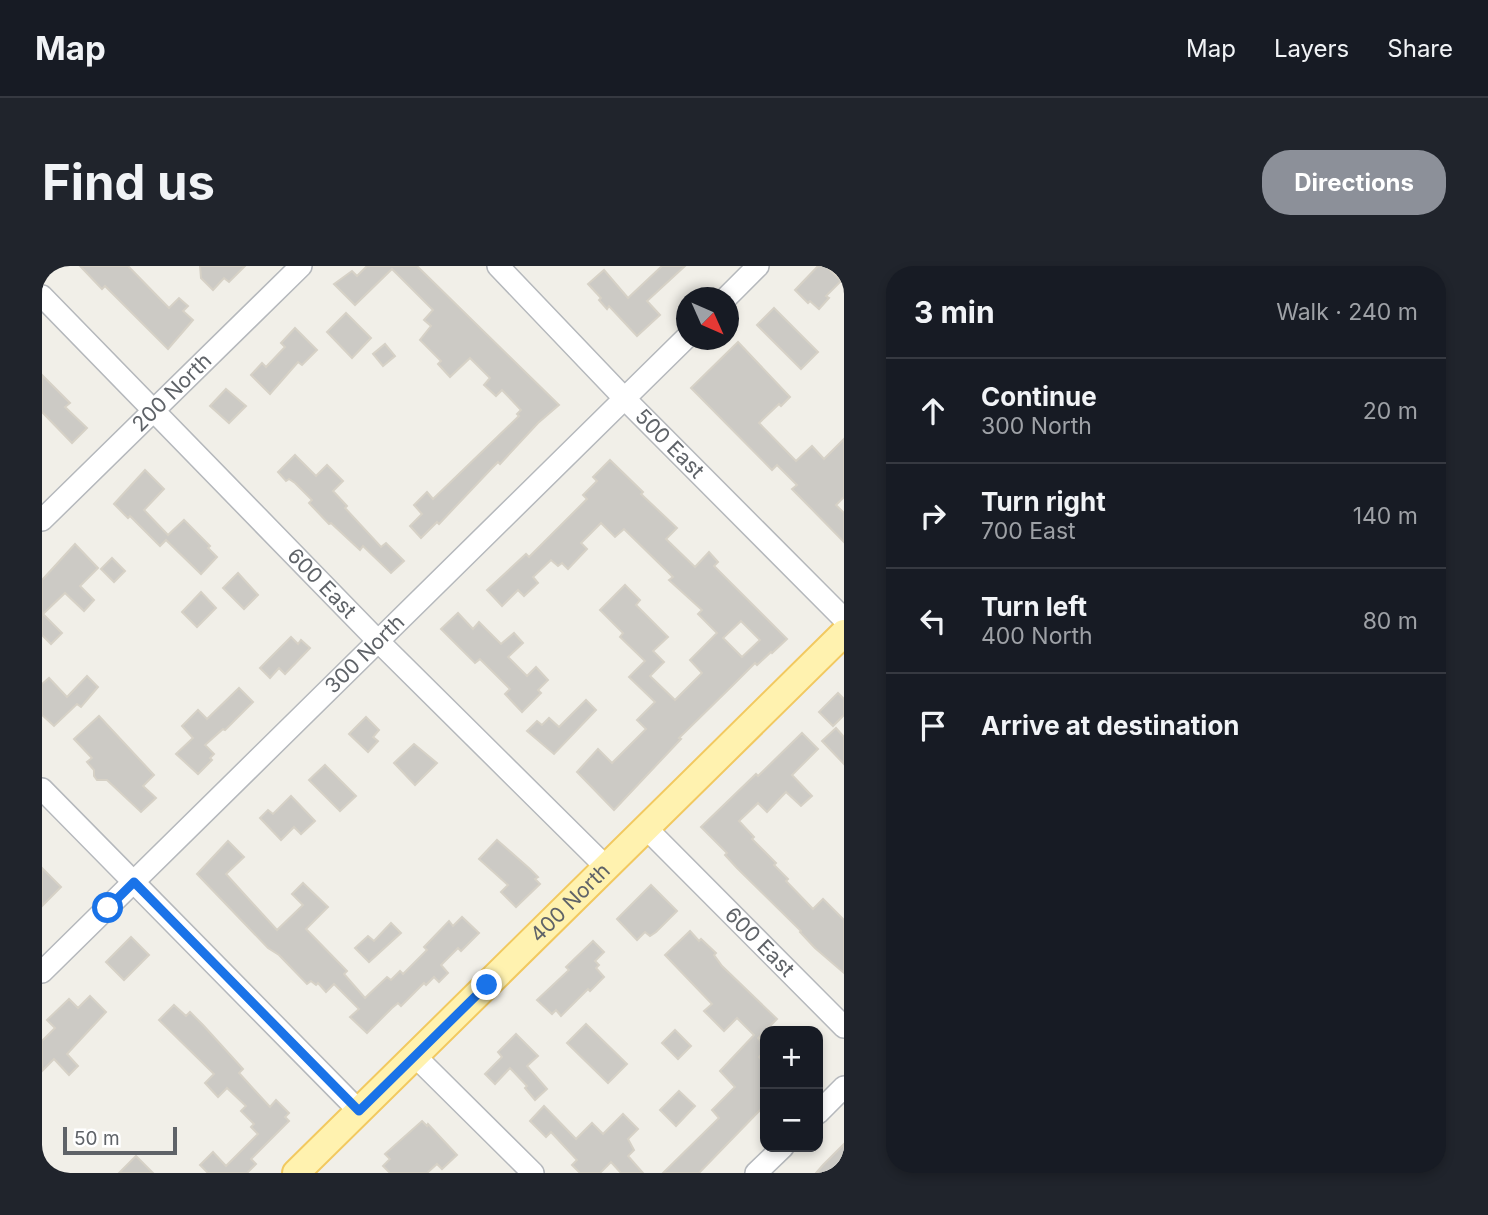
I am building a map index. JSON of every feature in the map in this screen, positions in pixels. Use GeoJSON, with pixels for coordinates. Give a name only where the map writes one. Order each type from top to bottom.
{"type":"FeatureCollection","features":[{"type":"Feature","properties":{"kind":"main road","name":"400 North"},"geometry":{"type":"LineString","coordinates":[[296,1173],[844,633]]}},
{"type":"Feature","properties":{"kind":"street","name":"200 North"},"geometry":{"type":"LineString","coordinates":[[42,520],[301,266]]}},
{"type":"Feature","properties":{"kind":"street","name":"500 East"},"geometry":{"type":"LineString","coordinates":[[498,266],[625,399],[844,619]]}},
{"type":"Feature","properties":{"kind":"street"},"geometry":{"type":"LineString","coordinates":[[737,287],[758,266]]}},
{"type":"Feature","properties":{"kind":"street","name":"600 East"},"geometry":{"type":"LineString","coordinates":[[42,296],[378,641],[606,867]]}},
{"type":"Feature","properties":{"kind":"street","name":"300 North"},"geometry":{"type":"LineString","coordinates":[[42,972],[676,348]]}},
{"type":"Feature","properties":{"kind":"street"},"geometry":{"type":"LineString","coordinates":[[42,789],[359,1111]]}},
{"type":"Feature","properties":{"kind":"street","name":"600 East"},"geometry":{"type":"LineString","coordinates":[[646,828],[844,1027]]}},
{"type":"Feature","properties":{"kind":"street"},"geometry":{"type":"LineString","coordinates":[[415,1056],[533,1173]]}},
{"type":"Feature","properties":{"kind":"street"},"geometry":{"type":"LineString","coordinates":[[823,1108],[844,1087]]}},
{"type":"Feature","properties":{"kind":"street"},"geometry":{"type":"LineString","coordinates":[[757,1173],[778,1152]]}},
{"type":"Feature","properties":{"kind":"building"},"geometry":{"type":"Polygon","coordinates":[[[80,266],[128,266],[169,308],[179,298],[188,306],[183,311],[193,320],[168,349],[105,286],[102,289],[80,266]]]}},
{"type":"Feature","properties":{"kind":"building"},"geometry":{"type":"Polygon","coordinates":[[[200,266],[245,266],[229,282],[224,278],[213,290],[201,278],[200,266]]]}},
{"type":"Feature","properties":{"kind":"building"},"geometry":{"type":"Polygon","coordinates":[[[367,266],[417,266],[559,405],[538,423],[500,464],[498,462],[439,524],[437,522],[421,538],[410,526],[422,514],[414,505],[427,492],[433,499],[519,416],[517,414],[521,410],[502,390],[496,396],[484,385],[490,378],[470,358],[450,377],[438,364],[441,361],[420,340],[431,326],[424,320],[433,310],[392,269],[355,305],[334,284],[352,271],[357,276],[367,266]]]}},
{"type":"Feature","properties":{"kind":"building"},"geometry":{"type":"Polygon","coordinates":[[[662,266],[685,266],[647,301],[660,315],[637,336],[609,306],[607,309],[588,284],[604,270],[628,298],[662,266]]]}},
{"type":"Feature","properties":{"kind":"building"},"geometry":{"type":"Polygon","coordinates":[[[818,266],[826,266],[841,281],[826,296],[829,298],[819,309],[810,301],[808,303],[795,290],[818,266]]]}},
{"type":"Feature","properties":{"kind":"building"},"geometry":{"type":"Polygon","coordinates":[[[774,308],[818,352],[801,369],[757,325],[774,308]]]}},
{"type":"Feature","properties":{"kind":"building"},"geometry":{"type":"Polygon","coordinates":[[[346,313],[371,338],[352,358],[327,332],[346,313]]]}},
{"type":"Feature","properties":{"kind":"building"},"geometry":{"type":"Polygon","coordinates":[[[295,328],[317,350],[302,365],[298,362],[270,394],[251,375],[262,363],[266,367],[285,347],[281,343],[295,328]]]}},
{"type":"Feature","properties":{"kind":"building"},"geometry":{"type":"Polygon","coordinates":[[[739,343],[790,397],[759,423],[796,461],[812,446],[824,459],[844,439],[844,497],[836,505],[844,513],[844,542],[792,489],[797,485],[777,465],[772,470],[691,388],[730,350],[739,350],[739,343]]]}},
{"type":"Feature","properties":{"kind":"building"},"geometry":{"type":"Polygon","coordinates":[[[385,344],[395,356],[383,366],[373,354],[385,344]]]}},
{"type":"Feature","properties":{"kind":"building"},"geometry":{"type":"Polygon","coordinates":[[[42,375],[70,403],[65,407],[87,428],[72,443],[42,412],[42,375]]]}},
{"type":"Feature","properties":{"kind":"building"},"geometry":{"type":"Polygon","coordinates":[[[226,389],[246,406],[229,423],[210,406],[226,389]]]}},
{"type":"Feature","properties":{"kind":"building"},"geometry":{"type":"Polygon","coordinates":[[[295,455],[316,476],[327,465],[343,481],[333,491],[347,506],[345,508],[381,547],[386,543],[404,561],[391,573],[363,546],[360,550],[329,524],[309,503],[312,500],[295,483],[289,479],[286,481],[278,472],[295,455]]]}},
{"type":"Feature","properties":{"kind":"building"},"geometry":{"type":"Polygon","coordinates":[[[610,460],[677,528],[666,539],[695,567],[709,552],[718,562],[714,566],[787,639],[757,665],[755,663],[679,738],[681,739],[614,810],[577,772],[598,749],[612,763],[646,729],[637,720],[655,702],[629,677],[645,661],[620,637],[623,633],[600,610],[625,585],[640,600],[636,605],[668,637],[653,651],[664,662],[650,676],[675,700],[702,673],[690,660],[717,633],[698,614],[702,610],[669,580],[673,577],[624,529],[615,537],[601,523],[581,543],[587,549],[568,569],[562,563],[558,566],[551,560],[533,577],[538,583],[524,596],[518,590],[502,606],[487,590],[526,554],[529,557],[587,499],[583,495],[597,481],[593,477],[610,460]],[[741,621],[723,638],[742,657],[760,640],[741,621]]]}},
{"type":"Feature","properties":{"kind":"building"},"geometry":{"type":"Polygon","coordinates":[[[145,470],[164,489],[144,510],[168,535],[184,520],[217,557],[201,574],[166,540],[160,546],[114,504],[145,470]]]}},
{"type":"Feature","properties":{"kind":"building"},"geometry":{"type":"Polygon","coordinates":[[[75,544],[98,568],[80,586],[94,600],[84,611],[65,593],[43,614],[62,633],[51,644],[42,635],[42,580],[75,544]]]}},
{"type":"Feature","properties":{"kind":"building"},"geometry":{"type":"Polygon","coordinates":[[[112,558],[125,571],[114,582],[101,569],[112,558]]]}},
{"type":"Feature","properties":{"kind":"building"},"geometry":{"type":"Polygon","coordinates":[[[238,573],[258,595],[244,609],[223,588],[238,573]]]}},
{"type":"Feature","properties":{"kind":"building"},"geometry":{"type":"Polygon","coordinates":[[[201,592],[216,608],[197,627],[182,612],[201,592]]]}},
{"type":"Feature","properties":{"kind":"building"},"geometry":{"type":"Polygon","coordinates":[[[458,613],[473,629],[479,622],[501,644],[514,633],[523,643],[508,657],[527,676],[536,667],[548,680],[538,690],[541,693],[522,712],[505,694],[510,689],[480,659],[475,663],[441,629],[458,613]]]}},
{"type":"Feature","properties":{"kind":"building"},"geometry":{"type":"Polygon","coordinates":[[[291,637],[298,644],[301,640],[310,648],[285,674],[279,668],[270,678],[260,668],[291,637]]]}},
{"type":"Feature","properties":{"kind":"building"},"geometry":{"type":"Polygon","coordinates":[[[87,676],[98,687],[81,707],[77,704],[54,726],[42,715],[42,684],[49,678],[67,697],[87,676]]]}},
{"type":"Feature","properties":{"kind":"building"},"geometry":{"type":"Polygon","coordinates":[[[239,688],[253,702],[225,730],[205,745],[214,754],[210,758],[212,760],[198,774],[176,754],[193,738],[182,726],[198,710],[207,719],[239,688]]]}},
{"type":"Feature","properties":{"kind":"building"},"geometry":{"type":"Polygon","coordinates":[[[838,693],[844,699],[844,715],[833,726],[819,712],[838,693]]]}},
{"type":"Feature","properties":{"kind":"building"},"geometry":{"type":"Polygon","coordinates":[[[586,700],[596,710],[554,754],[527,731],[537,721],[542,725],[549,718],[559,727],[586,700]]]}},
{"type":"Feature","properties":{"kind":"building"},"geometry":{"type":"Polygon","coordinates":[[[99,716],[154,775],[143,786],[156,798],[141,812],[107,780],[97,780],[94,770],[87,762],[92,758],[74,739],[99,716]]]}},
{"type":"Feature","properties":{"kind":"building"},"geometry":{"type":"Polygon","coordinates":[[[366,717],[379,730],[373,737],[378,741],[368,752],[349,734],[366,717]]]}},
{"type":"Feature","properties":{"kind":"building"},"geometry":{"type":"Polygon","coordinates":[[[836,728],[844,737],[844,764],[822,741],[836,728]]]}},
{"type":"Feature","properties":{"kind":"building"},"geometry":{"type":"Polygon","coordinates":[[[802,733],[818,749],[792,775],[812,796],[801,806],[786,792],[767,812],[758,803],[739,821],[754,837],[752,839],[776,863],[774,865],[788,879],[786,881],[813,909],[823,899],[844,920],[844,973],[815,948],[701,827],[802,733]]]}},
{"type":"Feature","properties":{"kind":"building"},"geometry":{"type":"Polygon","coordinates":[[[414,744],[437,763],[415,785],[394,763],[414,744]]]}},
{"type":"Feature","properties":{"kind":"building"},"geometry":{"type":"Polygon","coordinates":[[[325,765],[356,796],[340,811],[309,780],[325,765]]]}},
{"type":"Feature","properties":{"kind":"building"},"geometry":{"type":"Polygon","coordinates":[[[291,796],[315,821],[301,834],[294,827],[281,840],[260,818],[268,810],[273,814],[291,796]]]}},
{"type":"Feature","properties":{"kind":"building"},"geometry":{"type":"Polygon","coordinates":[[[497,840],[538,877],[535,879],[540,884],[516,907],[501,892],[508,885],[479,859],[497,840]]]}},
{"type":"Feature","properties":{"kind":"building"},"geometry":{"type":"Polygon","coordinates":[[[228,841],[244,857],[226,874],[277,930],[303,905],[292,894],[303,883],[328,907],[306,929],[347,971],[344,974],[365,998],[387,977],[391,980],[400,971],[403,974],[427,950],[424,947],[449,921],[453,926],[462,917],[479,933],[461,951],[458,948],[441,965],[448,973],[439,982],[434,977],[426,985],[424,983],[401,1006],[398,1003],[392,1008],[367,1033],[350,1017],[359,1009],[334,984],[326,992],[318,983],[316,985],[311,981],[307,984],[279,955],[268,948],[197,874],[228,841]]]}},
{"type":"Feature","properties":{"kind":"building"},"geometry":{"type":"Polygon","coordinates":[[[42,868],[61,887],[42,906],[42,868]]]}},
{"type":"Feature","properties":{"kind":"building"},"geometry":{"type":"Polygon","coordinates":[[[651,885],[677,911],[656,932],[650,936],[645,932],[637,940],[617,919],[651,885]]]}},
{"type":"Feature","properties":{"kind":"building"},"geometry":{"type":"Polygon","coordinates":[[[391,923],[401,933],[369,962],[355,948],[368,936],[374,941],[391,923]]]}},
{"type":"Feature","properties":{"kind":"building"},"geometry":{"type":"Polygon","coordinates":[[[690,931],[716,953],[714,955],[722,966],[777,1019],[770,1026],[760,1026],[760,1110],[699,1173],[663,1173],[719,1118],[712,1110],[735,1087],[720,1071],[754,1035],[737,1018],[724,1031],[704,1011],[712,1004],[665,955],[690,931]]]}},
{"type":"Feature","properties":{"kind":"building"},"geometry":{"type":"Polygon","coordinates":[[[131,937],[149,955],[124,980],[106,962],[131,937]]]}},
{"type":"Feature","properties":{"kind":"building"},"geometry":{"type":"Polygon","coordinates":[[[593,941],[604,952],[595,961],[599,965],[596,968],[604,977],[561,1016],[556,1010],[552,1014],[537,1000],[569,970],[566,967],[593,941]]]}},
{"type":"Feature","properties":{"kind":"building"},"geometry":{"type":"Polygon","coordinates":[[[90,996],[106,1012],[67,1054],[78,1066],[69,1075],[54,1059],[42,1071],[42,1041],[55,1028],[47,1020],[69,999],[78,1008],[90,996]]]}},
{"type":"Feature","properties":{"kind":"building"},"geometry":{"type":"Polygon","coordinates":[[[174,1005],[186,1016],[190,1012],[203,1025],[243,1069],[239,1073],[270,1107],[276,1100],[289,1113],[285,1117],[289,1121],[251,1159],[256,1164],[247,1173],[208,1173],[200,1165],[213,1152],[226,1166],[258,1134],[251,1127],[254,1124],[241,1111],[246,1106],[227,1088],[218,1097],[205,1083],[214,1074],[159,1020],[174,1005]]]}},
{"type":"Feature","properties":{"kind":"building"},"geometry":{"type":"Polygon","coordinates":[[[586,1024],[627,1064],[608,1083],[567,1043],[586,1024]]]}},
{"type":"Feature","properties":{"kind":"building"},"geometry":{"type":"Polygon","coordinates":[[[675,1030],[691,1046],[678,1059],[662,1043],[675,1030]]]}},
{"type":"Feature","properties":{"kind":"building"},"geometry":{"type":"Polygon","coordinates":[[[516,1034],[538,1056],[527,1066],[547,1089],[535,1100],[525,1088],[527,1086],[510,1068],[495,1084],[485,1074],[502,1057],[498,1052],[516,1034]]]}},
{"type":"Feature","properties":{"kind":"building"},"geometry":{"type":"Polygon","coordinates":[[[679,1091],[695,1106],[676,1126],[660,1110],[679,1091]]]}},
{"type":"Feature","properties":{"kind":"building"},"geometry":{"type":"Polygon","coordinates":[[[544,1106],[576,1139],[592,1123],[603,1134],[623,1114],[638,1129],[628,1139],[634,1150],[628,1156],[643,1173],[621,1173],[611,1162],[600,1173],[580,1173],[572,1165],[577,1160],[551,1132],[546,1137],[530,1121],[544,1106]]]}},
{"type":"Feature","properties":{"kind":"building"},"geometry":{"type":"Polygon","coordinates":[[[422,1121],[457,1155],[442,1169],[437,1164],[427,1173],[390,1173],[383,1166],[390,1159],[385,1154],[422,1121]]]}},
{"type":"Feature","properties":{"kind":"building"},"geometry":{"type":"Polygon","coordinates":[[[844,1144],[844,1173],[816,1173],[823,1165],[844,1144]]]}},
{"type":"Feature","properties":{"kind":"building"},"geometry":{"type":"Polygon","coordinates":[[[136,1156],[153,1173],[119,1173],[136,1156]]]}},
{"type":"Feature","properties":{"kind":"route"},"geometry":{"type":"LineString","coordinates":[[108,908],[134,882],[359,1111],[487,985]]}}]}
